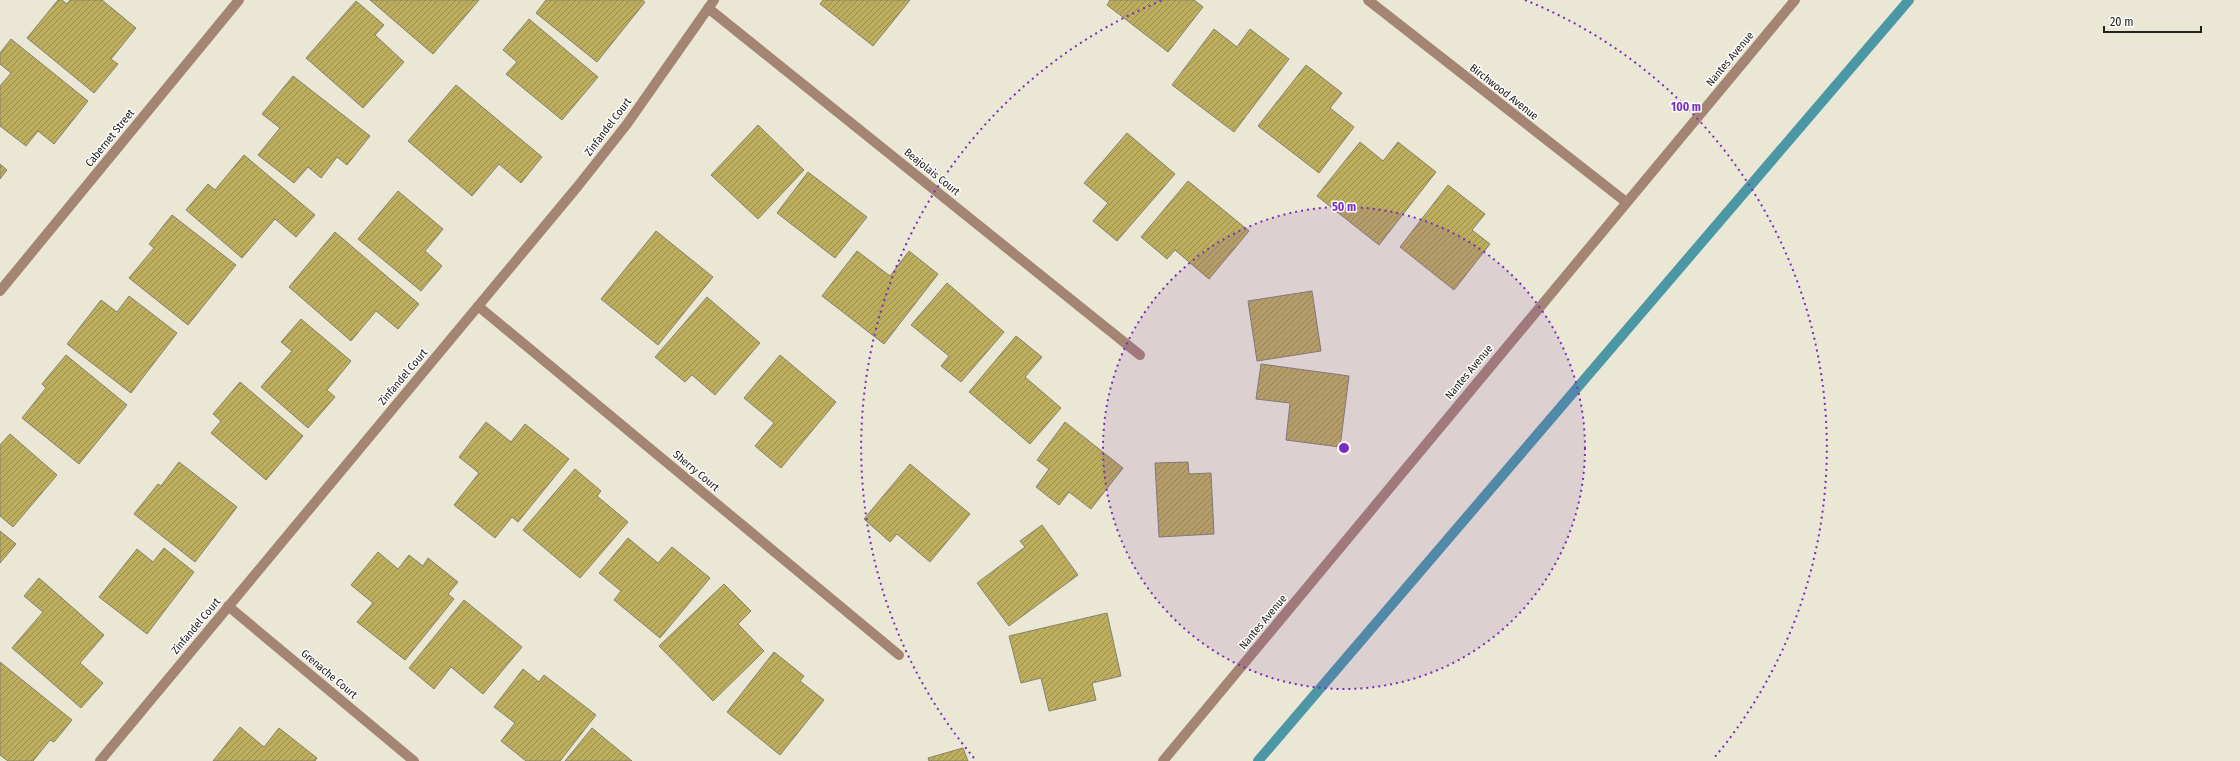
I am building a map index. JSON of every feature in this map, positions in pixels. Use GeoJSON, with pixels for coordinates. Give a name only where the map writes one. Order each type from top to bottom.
{"type":"FeatureCollection","features":[{"type":"Feature","properties":{"kind":"street","name":"Cabernet Street"},"geometry":{"type":"LineString","coordinates":[[0,291],[239,0]]}},
{"type":"Feature","properties":{"kind":"street","name":"Birchwood Avenue"},"geometry":{"type":"LineString","coordinates":[[1368,0],[1626,202]]}},
{"type":"Feature","properties":{"kind":"street","name":"Nantes Avenue"},"geometry":{"type":"LineString","coordinates":[[1163,761],[1795,0]]}},
{"type":"Feature","properties":{"kind":"street","name":"Zinfandel Court"},"geometry":{"type":"LineString","coordinates":[[100,761],[478,306],[627,124],[711,4]]}},
{"type":"Feature","properties":{"kind":"street","name":"Beajolais Court"},"geometry":{"type":"LineString","coordinates":[[711,4],[1140,355]]}},
{"type":"Feature","properties":{"kind":"street","name":"Sherry Court"},"geometry":{"type":"LineString","coordinates":[[478,306],[899,655]]}},
{"type":"Feature","properties":{"kind":"street","name":"Grenache Court"},"geometry":{"type":"LineString","coordinates":[[228,606],[414,761]]}},
{"type":"Feature","properties":{"kind":"building"},"geometry":{"type":"Polygon","coordinates":[[[58,0],[62,0],[67,4],[70,0],[102,0],[136,28],[111,59],[118,64],[94,93],[27,38],[58,0]]]}},
{"type":"Feature","properties":{"kind":"building"},"geometry":{"type":"Polygon","coordinates":[[[370,0],[479,0],[433,54],[370,0]]]}},
{"type":"Feature","properties":{"kind":"building"},"geometry":{"type":"Polygon","coordinates":[[[546,0],[642,0],[645,2],[597,62],[536,13],[546,0]]]}},
{"type":"Feature","properties":{"kind":"building"},"geometry":{"type":"Polygon","coordinates":[[[823,0],[910,0],[873,46],[820,4],[823,0]]]}},
{"type":"Feature","properties":{"kind":"building"},"geometry":{"type":"Polygon","coordinates":[[[1110,0],[1194,0],[1203,7],[1168,52],[1107,5],[1110,0]]]}},
{"type":"Feature","properties":{"kind":"building"},"geometry":{"type":"Polygon","coordinates":[[[356,1],[384,25],[375,35],[404,62],[363,108],[306,58],[356,1]]]}},
{"type":"Feature","properties":{"kind":"building"},"geometry":{"type":"Polygon","coordinates":[[[529,19],[598,77],[562,120],[506,74],[517,62],[503,50],[529,19]]]}},
{"type":"Feature","properties":{"kind":"building"},"geometry":{"type":"Polygon","coordinates":[[[1214,29],[1237,47],[1250,29],[1289,59],[1234,132],[1172,85],[1214,29]]]}},
{"type":"Feature","properties":{"kind":"building"},"geometry":{"type":"Polygon","coordinates":[[[11,39],[88,101],[54,144],[38,131],[26,146],[0,126],[0,86],[11,73],[0,64],[0,53],[11,39]]]}},
{"type":"Feature","properties":{"kind":"building"},"geometry":{"type":"Polygon","coordinates":[[[1306,65],[1342,93],[1330,108],[1354,127],[1319,173],[1258,126],[1306,65]]]}},
{"type":"Feature","properties":{"kind":"building"},"geometry":{"type":"Polygon","coordinates":[[[293,76],[370,136],[347,165],[337,157],[321,178],[308,167],[294,183],[258,155],[280,128],[262,114],[293,76]]]}},
{"type":"Feature","properties":{"kind":"building"},"geometry":{"type":"Polygon","coordinates":[[[456,85],[542,157],[521,183],[499,164],[472,196],[408,141],[456,85]]]}},
{"type":"Feature","properties":{"kind":"building"},"geometry":{"type":"Polygon","coordinates":[[[758,125],[804,170],[758,219],[711,175],[758,125]]]}},
{"type":"Feature","properties":{"kind":"building"},"geometry":{"type":"Polygon","coordinates":[[[1127,133],[1175,174],[1117,241],[1093,221],[1108,203],[1084,183],[1127,133]]]}},
{"type":"Feature","properties":{"kind":"building"},"geometry":{"type":"Polygon","coordinates":[[[1360,142],[1383,161],[1398,142],[1436,172],[1379,245],[1317,196],[1360,142]]]}},
{"type":"Feature","properties":{"kind":"building"},"geometry":{"type":"Polygon","coordinates":[[[244,155],[315,215],[296,237],[275,219],[242,258],[186,210],[208,184],[215,190],[244,155]]]}},
{"type":"Feature","properties":{"kind":"building"},"geometry":{"type":"Polygon","coordinates":[[[0,164],[7,170],[0,179],[0,164]]]}},
{"type":"Feature","properties":{"kind":"building"},"geometry":{"type":"Polygon","coordinates":[[[808,172],[867,217],[835,258],[777,213],[808,172]]]}},
{"type":"Feature","properties":{"kind":"building"},"geometry":{"type":"Polygon","coordinates":[[[1188,181],[1249,231],[1209,279],[1175,250],[1167,259],[1141,237],[1188,181]]]}},
{"type":"Feature","properties":{"kind":"building"},"geometry":{"type":"Polygon","coordinates":[[[1448,185],[1485,214],[1472,230],[1490,244],[1454,290],[1400,247],[1448,185]]]}},
{"type":"Feature","properties":{"kind":"building"},"geometry":{"type":"Polygon","coordinates":[[[398,191],[443,229],[425,251],[442,266],[421,291],[358,239],[398,191]]]}},
{"type":"Feature","properties":{"kind":"building"},"geometry":{"type":"Polygon","coordinates":[[[172,215],[236,265],[188,325],[129,278],[154,248],[149,244],[172,215]]]}},
{"type":"Feature","properties":{"kind":"building"},"geometry":{"type":"Polygon","coordinates":[[[656,231],[713,277],[658,345],[601,299],[656,231]]]}},
{"type":"Feature","properties":{"kind":"building"},"geometry":{"type":"Polygon","coordinates":[[[335,232],[419,304],[398,329],[376,311],[351,341],[289,287],[335,232]]]}},
{"type":"Feature","properties":{"kind":"building"},"geometry":{"type":"Polygon","coordinates":[[[857,251],[890,276],[909,251],[938,274],[884,344],[822,296],[857,251]]]}},
{"type":"Feature","properties":{"kind":"building"},"geometry":{"type":"Polygon","coordinates":[[[947,283],[1004,332],[961,382],[941,366],[949,356],[911,325],[947,283]]]}},
{"type":"Feature","properties":{"kind":"building"},"geometry":{"type":"Polygon","coordinates":[[[1312,291],[1321,351],[1257,361],[1248,301],[1312,291]]]}},
{"type":"Feature","properties":{"kind":"building"},"geometry":{"type":"Polygon","coordinates":[[[129,296],[177,333],[131,393],[67,344],[101,300],[117,312],[129,296]]]}},
{"type":"Feature","properties":{"kind":"building"},"geometry":{"type":"Polygon","coordinates":[[[707,297],[760,343],[715,395],[692,375],[685,382],[655,357],[707,297]]]}},
{"type":"Feature","properties":{"kind":"building"},"geometry":{"type":"Polygon","coordinates":[[[301,319],[351,361],[327,390],[335,397],[308,428],[261,387],[292,351],[281,342],[301,319]]]}},
{"type":"Feature","properties":{"kind":"building"},"geometry":{"type":"Polygon","coordinates":[[[1016,336],[1042,357],[1025,377],[1061,408],[1030,444],[969,392],[1016,336]]]}},
{"type":"Feature","properties":{"kind":"building"},"geometry":{"type":"Polygon","coordinates":[[[66,355],[127,405],[79,464],[22,418],[46,388],[42,384],[66,355]]]}},
{"type":"Feature","properties":{"kind":"building"},"geometry":{"type":"Polygon","coordinates":[[[780,355],[836,402],[781,468],[755,446],[774,423],[744,398],[780,355]]]}},
{"type":"Feature","properties":{"kind":"building"},"geometry":{"type":"Polygon","coordinates":[[[1261,364],[1349,376],[1340,447],[1286,440],[1290,403],[1256,399],[1261,364]]]}},
{"type":"Feature","properties":{"kind":"building"},"geometry":{"type":"Polygon","coordinates":[[[240,382],[303,436],[266,480],[211,433],[221,421],[213,414],[240,382]]]}},
{"type":"Feature","properties":{"kind":"building"},"geometry":{"type":"Polygon","coordinates":[[[486,422],[511,442],[525,424],[569,459],[518,522],[512,517],[495,538],[454,505],[479,473],[459,457],[486,422]]]}},
{"type":"Feature","properties":{"kind":"building"},"geometry":{"type":"Polygon","coordinates":[[[1065,422],[1123,468],[1091,509],[1069,492],[1059,505],[1036,487],[1049,469],[1037,460],[1065,422]]]}},
{"type":"Feature","properties":{"kind":"building"},"geometry":{"type":"Polygon","coordinates":[[[10,434],[57,475],[13,527],[0,516],[0,445],[10,434]]]}},
{"type":"Feature","properties":{"kind":"building"},"geometry":{"type":"Polygon","coordinates":[[[179,462],[237,507],[195,562],[134,514],[158,484],[161,486],[179,462]]]}},
{"type":"Feature","properties":{"kind":"building"},"geometry":{"type":"Polygon","coordinates":[[[1188,462],[1189,474],[1211,473],[1214,534],[1159,537],[1155,463],[1188,462]]]}},
{"type":"Feature","properties":{"kind":"building"},"geometry":{"type":"Polygon","coordinates":[[[910,464],[970,514],[930,562],[897,534],[890,542],[864,519],[910,464]]]}},
{"type":"Feature","properties":{"kind":"building"},"geometry":{"type":"Polygon","coordinates":[[[575,469],[601,491],[597,496],[628,522],[580,578],[523,530],[575,469]]]}},
{"type":"Feature","properties":{"kind":"building"},"geometry":{"type":"Polygon","coordinates":[[[1042,525],[1078,575],[1009,626],[977,583],[1025,547],[1020,541],[1042,525]]]}},
{"type":"Feature","properties":{"kind":"building"},"geometry":{"type":"Polygon","coordinates":[[[0,531],[16,544],[0,563],[0,531]]]}},
{"type":"Feature","properties":{"kind":"building"},"geometry":{"type":"Polygon","coordinates":[[[628,538],[658,563],[672,547],[710,578],[660,638],[614,600],[621,591],[599,573],[628,538]]]}},
{"type":"Feature","properties":{"kind":"building"},"geometry":{"type":"Polygon","coordinates":[[[164,548],[194,572],[147,634],[99,597],[137,549],[153,562],[164,548]]]}},
{"type":"Feature","properties":{"kind":"building"},"geometry":{"type":"Polygon","coordinates":[[[378,552],[398,569],[409,555],[423,566],[428,558],[458,582],[448,594],[454,599],[405,660],[357,622],[373,603],[351,585],[378,552]]]}},
{"type":"Feature","properties":{"kind":"building"},"geometry":{"type":"Polygon","coordinates":[[[39,578],[104,635],[80,663],[103,683],[81,708],[12,648],[43,612],[24,596],[39,578]]]}},
{"type":"Feature","properties":{"kind":"building"},"geometry":{"type":"Polygon","coordinates":[[[724,584],[751,611],[738,624],[764,651],[713,701],[659,646],[724,584]]]}},
{"type":"Feature","properties":{"kind":"building"},"geometry":{"type":"Polygon","coordinates":[[[464,600],[522,647],[483,694],[451,667],[434,689],[409,668],[464,600]]]}},
{"type":"Feature","properties":{"kind":"building"},"geometry":{"type":"Polygon","coordinates":[[[1107,613],[1121,676],[1092,683],[1096,700],[1049,711],[1041,678],[1021,683],[1009,636],[1107,613]]]}},
{"type":"Feature","properties":{"kind":"building"},"geometry":{"type":"Polygon","coordinates":[[[774,652],[804,676],[800,681],[824,700],[780,755],[727,712],[774,652]]]}},
{"type":"Feature","properties":{"kind":"building"},"geometry":{"type":"Polygon","coordinates":[[[0,662],[72,720],[54,742],[50,740],[33,761],[8,761],[0,755],[0,662]]]}},
{"type":"Feature","properties":{"kind":"building"},"geometry":{"type":"Polygon","coordinates":[[[523,669],[539,682],[544,675],[596,715],[560,761],[526,761],[501,741],[515,723],[494,707],[523,669]]]}},
{"type":"Feature","properties":{"kind":"building"},"geometry":{"type":"Polygon","coordinates":[[[240,727],[264,747],[279,728],[317,758],[315,761],[213,761],[240,727]]]}},
{"type":"Feature","properties":{"kind":"building"},"geometry":{"type":"Polygon","coordinates":[[[592,728],[632,761],[565,761],[592,728]]]}},
{"type":"Feature","properties":{"kind":"building"},"geometry":{"type":"Polygon","coordinates":[[[963,748],[968,761],[929,761],[928,758],[963,748]]]}},
{"type":"Feature","properties":{"kind":"waterway"},"geometry":{"type":"LineString","coordinates":[[1258,761],[1909,0]]}}]}
